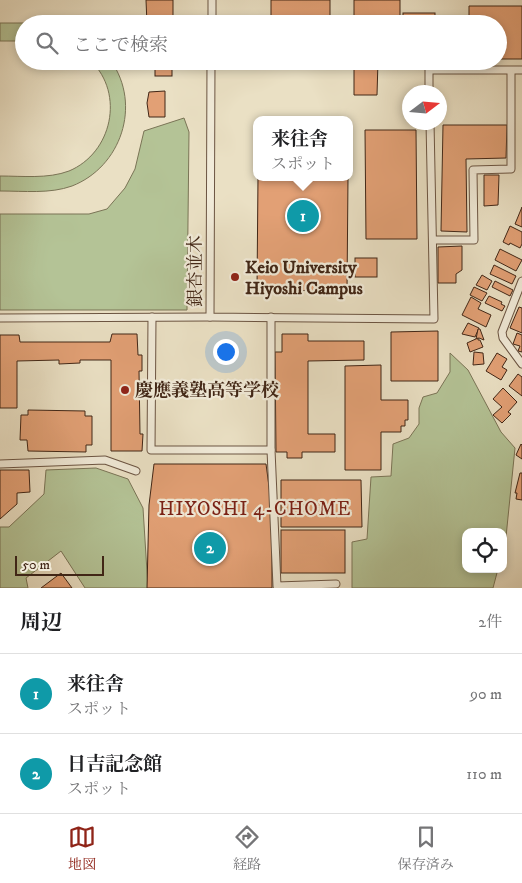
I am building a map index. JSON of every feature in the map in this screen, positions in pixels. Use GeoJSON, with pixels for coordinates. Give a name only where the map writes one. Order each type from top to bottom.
{"type":"FeatureCollection","features":[{"type":"Feature","properties":{"kind":"lane"},"geometry":{"type":"LineString","coordinates":[[212,0],[212,15]]}},
{"type":"Feature","properties":{"kind":"lane","name":"銀杏並木"},"geometry":{"type":"LineString","coordinates":[[211,70],[210,317],[434,319],[433,240]]}},
{"type":"Feature","properties":{"kind":"lane"},"geometry":{"type":"LineString","coordinates":[[430,85],[429,70],[522,70]]}},
{"type":"Feature","properties":{"kind":"lane"},"geometry":{"type":"LineString","coordinates":[[430,130],[433,240],[474,240],[473,170],[511,169],[511,71]]}},
{"type":"Feature","properties":{"kind":"lane"},"geometry":{"type":"LineString","coordinates":[[522,281],[502,332],[503,338],[522,364]]}},
{"type":"Feature","properties":{"kind":"lane"},"geometry":{"type":"LineString","coordinates":[[152,317],[151,450],[271,450]]}},
{"type":"Feature","properties":{"kind":"lane"},"geometry":{"type":"LineString","coordinates":[[0,318],[210,317]]}},
{"type":"Feature","properties":{"kind":"lane"},"geometry":{"type":"LineString","coordinates":[[271,317],[271,450],[277,586],[336,584]]}},
{"type":"Feature","properties":{"kind":"lane"},"geometry":{"type":"LineString","coordinates":[[0,464],[105,460],[136,471]]}},
{"type":"Feature","properties":{"kind":"green space"},"geometry":{"type":"Polygon","coordinates":[[[0,23],[15,23],[15,41],[0,41],[0,23]]]}},
{"type":"Feature","properties":{"kind":"green space"},"geometry":{"type":"Polygon","coordinates":[[[99,70],[116,70],[125,96],[125,115],[122,133],[114,150],[103,165],[89,177],[64,189],[28,192],[0,191],[0,176],[61,174],[84,162],[95,151],[104,137],[109,122],[108,90],[99,70]]]}},
{"type":"Feature","properties":{"kind":"green space"},"geometry":{"type":"Polygon","coordinates":[[[184,118],[189,132],[187,310],[0,310],[0,214],[89,214],[107,209],[125,188],[135,169],[144,131],[184,118]]]}},
{"type":"Feature","properties":{"kind":"green space"},"geometry":{"type":"Polygon","coordinates":[[[450,353],[468,370],[501,432],[515,448],[507,528],[462,528],[462,573],[497,573],[493,588],[352,588],[352,542],[367,539],[371,477],[391,476],[393,444],[409,438],[419,424],[419,408],[423,397],[437,393],[450,372],[450,353]]]}},
{"type":"Feature","properties":{"kind":"green space"},"geometry":{"type":"Polygon","coordinates":[[[96,468],[128,479],[143,508],[148,588],[85,588],[61,551],[26,578],[28,588],[0,588],[0,527],[9,527],[44,494],[46,470],[96,468]]]}},
{"type":"Feature","properties":{"kind":"building"},"geometry":{"type":"Polygon","coordinates":[[[146,0],[173,0],[173,15],[147,15],[146,0]]]}},
{"type":"Feature","properties":{"kind":"building"},"geometry":{"type":"Polygon","coordinates":[[[271,0],[330,0],[330,15],[271,15],[271,0]]]}},
{"type":"Feature","properties":{"kind":"building"},"geometry":{"type":"Polygon","coordinates":[[[354,0],[400,0],[400,15],[354,15],[354,0]]]}},
{"type":"Feature","properties":{"kind":"building"},"geometry":{"type":"Polygon","coordinates":[[[469,6],[522,6],[522,59],[507,59],[507,15],[469,15],[469,6]]]}},
{"type":"Feature","properties":{"kind":"building"},"geometry":{"type":"Polygon","coordinates":[[[403,13],[435,13],[435,15],[403,15],[403,13]]]}},
{"type":"Feature","properties":{"kind":"building"},"geometry":{"type":"Polygon","coordinates":[[[155,70],[172,70],[172,76],[155,76],[155,70]]]}},
{"type":"Feature","properties":{"kind":"building"},"geometry":{"type":"Polygon","coordinates":[[[354,70],[378,70],[377,95],[354,95],[354,70]]]}},
{"type":"Feature","properties":{"kind":"building"},"geometry":{"type":"Polygon","coordinates":[[[165,91],[165,117],[149,117],[147,103],[149,92],[165,91]]]}},
{"type":"Feature","properties":{"kind":"building"},"geometry":{"type":"Polygon","coordinates":[[[447,125],[507,125],[506,158],[466,159],[467,232],[441,231],[443,130],[447,130],[447,125]]]}},
{"type":"Feature","properties":{"kind":"building"},"geometry":{"type":"Polygon","coordinates":[[[365,130],[416,130],[417,239],[366,239],[365,130]]]}},
{"type":"Feature","properties":{"kind":"building"},"geometry":{"type":"Polygon","coordinates":[[[484,175],[499,175],[498,205],[484,206],[484,175]]]}},
{"type":"Feature","properties":{"kind":"building"},"geometry":{"type":"Polygon","coordinates":[[[258,181],[348,181],[347,291],[257,290],[258,181]]]}},
{"type":"Feature","properties":{"kind":"building"},"geometry":{"type":"Polygon","coordinates":[[[522,207],[522,227],[515,224],[522,207]]]}},
{"type":"Feature","properties":{"kind":"building"},"geometry":{"type":"Polygon","coordinates":[[[510,226],[522,232],[520,248],[503,242],[510,226]]]}},
{"type":"Feature","properties":{"kind":"building"},"geometry":{"type":"Polygon","coordinates":[[[462,246],[462,270],[456,274],[456,283],[438,283],[438,247],[462,246]]]}},
{"type":"Feature","properties":{"kind":"building"},"geometry":{"type":"Polygon","coordinates":[[[500,249],[522,260],[516,271],[495,260],[500,249]]]}},
{"type":"Feature","properties":{"kind":"building"},"geometry":{"type":"Polygon","coordinates":[[[355,258],[377,258],[377,277],[355,277],[355,258]]]}},
{"type":"Feature","properties":{"kind":"building"},"geometry":{"type":"Polygon","coordinates":[[[494,265],[516,276],[512,284],[490,274],[494,265]]]}},
{"type":"Feature","properties":{"kind":"building"},"geometry":{"type":"Polygon","coordinates":[[[482,275],[492,281],[487,290],[476,285],[482,275]]]}},
{"type":"Feature","properties":{"kind":"building"},"geometry":{"type":"Polygon","coordinates":[[[495,281],[513,290],[510,296],[492,287],[495,281]]]}},
{"type":"Feature","properties":{"kind":"building"},"geometry":{"type":"Polygon","coordinates":[[[474,287],[487,293],[482,301],[470,295],[474,287]]]}},
{"type":"Feature","properties":{"kind":"building"},"geometry":{"type":"Polygon","coordinates":[[[489,296],[502,302],[501,304],[505,306],[502,311],[485,303],[489,296]]]}},
{"type":"Feature","properties":{"kind":"building"},"geometry":{"type":"Polygon","coordinates":[[[471,297],[481,303],[478,309],[491,315],[486,327],[462,315],[471,297]]]}},
{"type":"Feature","properties":{"kind":"building"},"geometry":{"type":"Polygon","coordinates":[[[519,307],[522,308],[522,333],[510,328],[519,307]]]}},
{"type":"Feature","properties":{"kind":"building"},"geometry":{"type":"Polygon","coordinates":[[[468,323],[479,328],[475,337],[462,334],[468,323]]]}},
{"type":"Feature","properties":{"kind":"building"},"geometry":{"type":"Polygon","coordinates":[[[478,329],[480,329],[484,340],[476,339],[478,329]]]}},
{"type":"Feature","properties":{"kind":"building"},"geometry":{"type":"Polygon","coordinates":[[[438,331],[438,381],[391,381],[391,332],[438,331]]]}},
{"type":"Feature","properties":{"kind":"building"},"geometry":{"type":"Polygon","coordinates":[[[517,333],[522,335],[522,352],[518,351],[520,346],[513,344],[517,333]]]}},
{"type":"Feature","properties":{"kind":"building","name":"慶應義塾高等学校"},"geometry":{"type":"Polygon","coordinates":[[[112,334],[137,334],[138,355],[142,355],[142,371],[139,371],[140,434],[143,434],[142,451],[111,451],[111,360],[80,360],[80,363],[59,364],[59,360],[17,361],[17,408],[0,408],[0,335],[19,335],[20,342],[110,342],[112,334]]]}},
{"type":"Feature","properties":{"kind":"building"},"geometry":{"type":"Polygon","coordinates":[[[282,334],[308,334],[308,341],[364,341],[364,360],[308,361],[308,434],[335,434],[335,452],[302,452],[302,458],[287,458],[287,452],[276,452],[275,352],[282,352],[282,334]]]}},
{"type":"Feature","properties":{"kind":"building"},"geometry":{"type":"Polygon","coordinates":[[[478,338],[483,347],[470,352],[467,343],[478,338]]]}},
{"type":"Feature","properties":{"kind":"building"},"geometry":{"type":"Polygon","coordinates":[[[474,352],[483,353],[484,364],[473,365],[474,352]]]}},
{"type":"Feature","properties":{"kind":"building"},"geometry":{"type":"Polygon","coordinates":[[[497,353],[507,359],[502,367],[507,370],[501,380],[486,371],[497,353]]]}},
{"type":"Feature","properties":{"kind":"building"},"geometry":{"type":"Polygon","coordinates":[[[381,365],[381,400],[408,400],[408,420],[405,420],[405,426],[401,426],[401,432],[381,432],[381,470],[345,470],[345,366],[381,365]]]}},
{"type":"Feature","properties":{"kind":"building"},"geometry":{"type":"Polygon","coordinates":[[[518,374],[522,377],[522,396],[509,386],[518,374]]]}},
{"type":"Feature","properties":{"kind":"building"},"geometry":{"type":"Polygon","coordinates":[[[503,388],[517,402],[508,412],[511,414],[502,423],[493,415],[502,407],[493,399],[503,388]]]}},
{"type":"Feature","properties":{"kind":"building"},"geometry":{"type":"Polygon","coordinates":[[[28,410],[85,411],[85,416],[92,416],[92,445],[86,445],[86,452],[28,451],[27,440],[20,440],[21,415],[28,415],[28,410]]]}},
{"type":"Feature","properties":{"kind":"building"},"geometry":{"type":"Polygon","coordinates":[[[522,445],[522,459],[516,455],[522,445]]]}},
{"type":"Feature","properties":{"kind":"building"},"geometry":{"type":"Polygon","coordinates":[[[154,464],[266,464],[272,509],[272,588],[147,588],[149,505],[154,464]]]}},
{"type":"Feature","properties":{"kind":"building"},"geometry":{"type":"Polygon","coordinates":[[[0,470],[29,470],[30,492],[17,493],[17,504],[0,519],[0,470]]]}},
{"type":"Feature","properties":{"kind":"building"},"geometry":{"type":"Polygon","coordinates":[[[520,473],[522,473],[522,500],[516,499],[517,493],[515,493],[520,473]]]}},
{"type":"Feature","properties":{"kind":"building"},"geometry":{"type":"Polygon","coordinates":[[[281,480],[361,480],[362,527],[281,527],[281,480]]]}},
{"type":"Feature","properties":{"kind":"building"},"geometry":{"type":"Polygon","coordinates":[[[281,530],[345,530],[345,573],[281,573],[281,530]]]}},
{"type":"Feature","properties":{"kind":"building"},"geometry":{"type":"Polygon","coordinates":[[[61,573],[72,588],[41,588],[61,573]]]}},
{"type":"Feature","properties":{"kind":"place","name":"来往舎"},"geometry":{"type":"Point","coordinates":[303,216]}},
{"type":"Feature","properties":{"kind":"place","name":"Keio University Hiyoshi Campus"},"geometry":{"type":"Point","coordinates":[235,277]}},
{"type":"Feature","properties":{"kind":"place","name":"慶應義塾高等学校"},"geometry":{"type":"Point","coordinates":[125,390]}},
{"type":"Feature","properties":{"kind":"place","name":"日吉記念館"},"geometry":{"type":"Point","coordinates":[210,548]}},
{"type":"Feature","properties":{"kind":"district","name":"HIYOSHI 4-CHOME"},"geometry":{"type":"Point","coordinates":[255,508]}}]}
